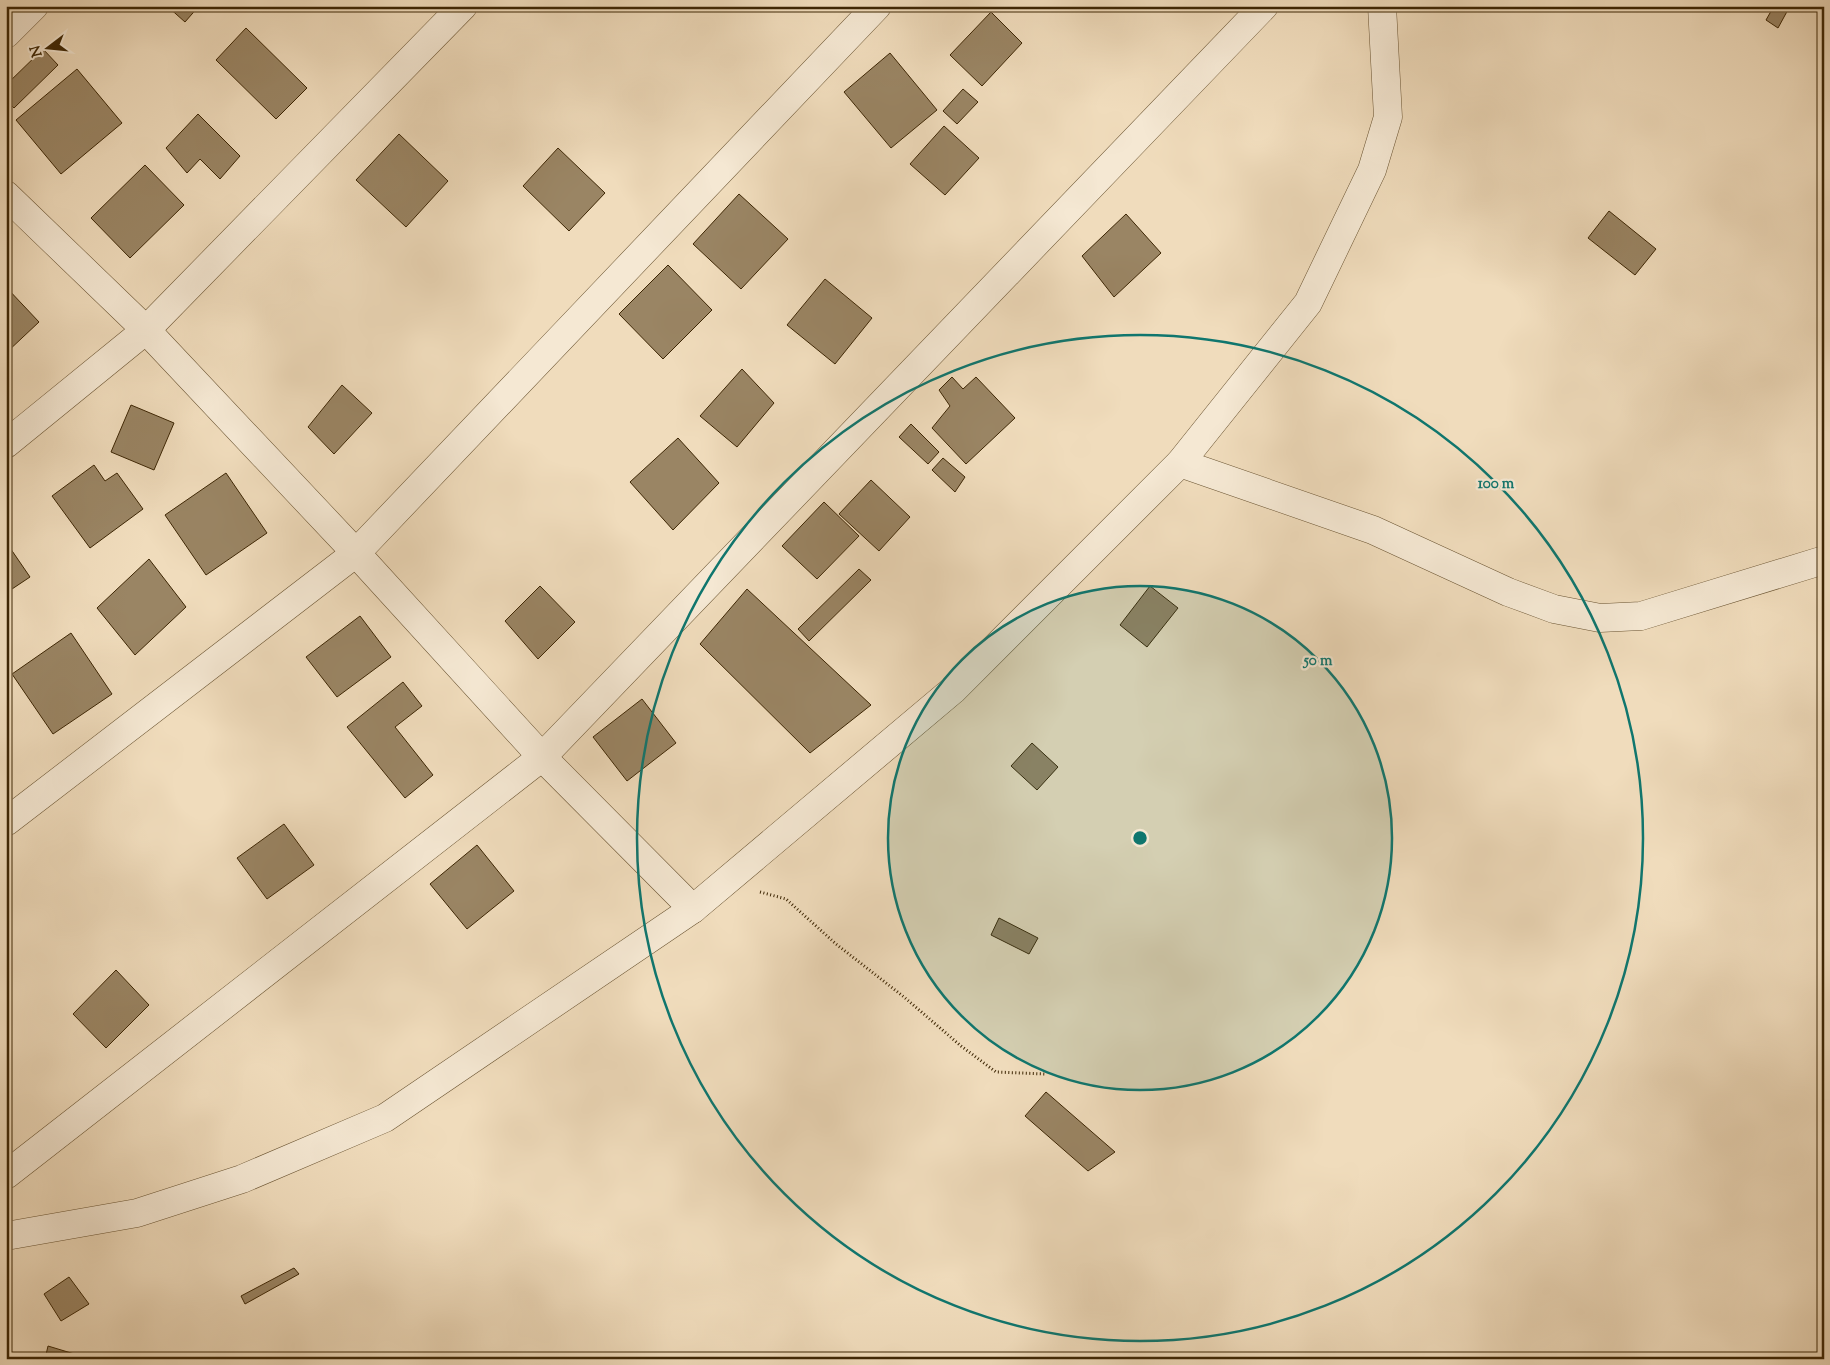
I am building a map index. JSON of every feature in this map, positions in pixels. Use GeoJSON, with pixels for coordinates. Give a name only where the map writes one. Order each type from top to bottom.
{"type":"FeatureCollection","features":[{"type":"Feature","properties":{"kind":"street"},"geometry":{"type":"LineString","coordinates":[[6,34],[34,6]]}},
{"type":"Feature","properties":{"kind":"street"},"geometry":{"type":"LineString","coordinates":[[6,444],[146,330],[463,6]]}},
{"type":"Feature","properties":{"kind":"street"},"geometry":{"type":"LineString","coordinates":[[6,822],[356,553],[877,6]]}},
{"type":"Feature","properties":{"kind":"street"},"geometry":{"type":"LineString","coordinates":[[6,1175],[542,756],[1264,6]]}},
{"type":"Feature","properties":{"kind":"street"},"geometry":{"type":"LineString","coordinates":[[6,1236],[137,1213],[242,1179],[385,1118],[693,909],[953,690],[1180,463],[1308,303],[1372,170],[1388,117],[1382,6]]}},
{"type":"Feature","properties":{"kind":"street"},"geometry":{"type":"LineString","coordinates":[[6,195],[146,330],[356,553],[542,756],[693,909]]}},
{"type":"Feature","properties":{"kind":"street"},"geometry":{"type":"LineString","coordinates":[[1180,463],[1373,530],[1554,609],[1600,618],[1641,616],[1824,560]]}},
{"type":"Feature","properties":{"kind":"path"},"geometry":{"type":"LineString","coordinates":[[723,882],[786,899],[836,944],[904,997],[961,1046],[996,1072],[1045,1074]]}},
{"type":"Feature","properties":{"kind":"building"},"geometry":{"type":"Polygon","coordinates":[[[167,6],[199,6],[185,22],[167,6]]]}},
{"type":"Feature","properties":{"kind":"building"},"geometry":{"type":"Polygon","coordinates":[[[1774,6],[1790,6],[1778,28],[1766,20],[1774,6]]]}},
{"type":"Feature","properties":{"kind":"building"},"geometry":{"type":"Polygon","coordinates":[[[991,12],[1022,43],[982,86],[950,55],[991,12]]]}},
{"type":"Feature","properties":{"kind":"building"},"geometry":{"type":"Polygon","coordinates":[[[246,28],[307,88],[276,119],[216,60],[246,28]]]}},
{"type":"Feature","properties":{"kind":"building"},"geometry":{"type":"Polygon","coordinates":[[[43,49],[58,65],[14,108],[6,100],[6,85],[43,49]]]}},
{"type":"Feature","properties":{"kind":"building"},"geometry":{"type":"Polygon","coordinates":[[[890,53],[937,110],[891,148],[844,92],[890,53]]]}},
{"type":"Feature","properties":{"kind":"building"},"geometry":{"type":"Polygon","coordinates":[[[77,69],[122,123],[61,174],[16,120],[77,69]]]}},
{"type":"Feature","properties":{"kind":"building"},"geometry":{"type":"Polygon","coordinates":[[[963,89],[978,102],[957,124],[943,111],[963,89]]]}},
{"type":"Feature","properties":{"kind":"building"},"geometry":{"type":"Polygon","coordinates":[[[198,114],[240,156],[220,179],[200,159],[187,173],[166,148],[198,114]]]}},
{"type":"Feature","properties":{"kind":"building"},"geometry":{"type":"Polygon","coordinates":[[[944,126],[979,158],[945,195],[910,164],[944,126]]]}},
{"type":"Feature","properties":{"kind":"building"},"geometry":{"type":"Polygon","coordinates":[[[399,134],[448,181],[406,227],[356,180],[399,134]]]}},
{"type":"Feature","properties":{"kind":"building"},"geometry":{"type":"Polygon","coordinates":[[[558,148],[605,193],[569,231],[523,186],[558,148]]]}},
{"type":"Feature","properties":{"kind":"building"},"geometry":{"type":"Polygon","coordinates":[[[145,165],[184,205],[130,258],[91,218],[145,165]]]}},
{"type":"Feature","properties":{"kind":"building"},"geometry":{"type":"Polygon","coordinates":[[[739,194],[788,239],[741,289],[693,244],[739,194]]]}},
{"type":"Feature","properties":{"kind":"building"},"geometry":{"type":"Polygon","coordinates":[[[1609,211],[1656,249],[1635,275],[1588,238],[1609,211]]]}},
{"type":"Feature","properties":{"kind":"building"},"geometry":{"type":"Polygon","coordinates":[[[1126,214],[1161,253],[1114,297],[1082,256],[1126,214]]]}},
{"type":"Feature","properties":{"kind":"building"},"geometry":{"type":"Polygon","coordinates":[[[668,265],[712,310],[663,359],[619,314],[668,265]]]}},
{"type":"Feature","properties":{"kind":"building"},"geometry":{"type":"Polygon","coordinates":[[[825,279],[872,318],[835,364],[787,325],[825,279]]]}},
{"type":"Feature","properties":{"kind":"building"},"geometry":{"type":"Polygon","coordinates":[[[6,287],[39,322],[6,353],[6,287]]]}},
{"type":"Feature","properties":{"kind":"building"},"geometry":{"type":"Polygon","coordinates":[[[742,369],[774,403],[737,447],[700,416],[742,369]]]}},
{"type":"Feature","properties":{"kind":"building"},"geometry":{"type":"Polygon","coordinates":[[[952,377],[963,389],[976,377],[1015,418],[966,464],[932,428],[950,406],[939,390],[952,377]]]}},
{"type":"Feature","properties":{"kind":"building"},"geometry":{"type":"Polygon","coordinates":[[[342,385],[372,413],[334,454],[308,427],[342,385]]]}},
{"type":"Feature","properties":{"kind":"building"},"geometry":{"type":"Polygon","coordinates":[[[131,405],[174,423],[154,470],[111,452],[131,405]]]}},
{"type":"Feature","properties":{"kind":"building"},"geometry":{"type":"Polygon","coordinates":[[[911,424],[939,452],[928,464],[899,437],[911,424]]]}},
{"type":"Feature","properties":{"kind":"building"},"geometry":{"type":"Polygon","coordinates":[[[678,438],[719,483],[673,530],[630,482],[678,438]]]}},
{"type":"Feature","properties":{"kind":"building"},"geometry":{"type":"Polygon","coordinates":[[[943,458],[965,477],[955,492],[932,470],[943,458]]]}},
{"type":"Feature","properties":{"kind":"building"},"geometry":{"type":"Polygon","coordinates":[[[94,465],[105,481],[117,473],[143,509],[90,548],[52,496],[94,465]]]}},
{"type":"Feature","properties":{"kind":"building"},"geometry":{"type":"Polygon","coordinates":[[[226,473],[267,533],[206,575],[165,515],[226,473]]]}},
{"type":"Feature","properties":{"kind":"building"},"geometry":{"type":"Polygon","coordinates":[[[871,480],[910,517],[879,551],[839,514],[871,480]]]}},
{"type":"Feature","properties":{"kind":"building"},"geometry":{"type":"Polygon","coordinates":[[[824,502],[859,536],[817,579],[782,546],[824,502]]]}},
{"type":"Feature","properties":{"kind":"building"},"geometry":{"type":"Polygon","coordinates":[[[6,542],[30,577],[6,593],[6,542]]]}},
{"type":"Feature","properties":{"kind":"building"},"geometry":{"type":"Polygon","coordinates":[[[149,559],[186,607],[135,655],[97,608],[149,559]]]}},
{"type":"Feature","properties":{"kind":"building"},"geometry":{"type":"Polygon","coordinates":[[[859,569],[871,580],[809,641],[798,629],[859,569]]]}},
{"type":"Feature","properties":{"kind":"building"},"geometry":{"type":"Polygon","coordinates":[[[540,586],[575,622],[538,659],[505,621],[540,586]]]}},
{"type":"Feature","properties":{"kind":"building"},"geometry":{"type":"Polygon","coordinates":[[[1150,586],[1178,608],[1147,647],[1120,625],[1150,586]]]}},
{"type":"Feature","properties":{"kind":"building"},"geometry":{"type":"Polygon","coordinates":[[[747,589],[871,705],[810,753],[700,644],[747,589]]]}},
{"type":"Feature","properties":{"kind":"building"},"geometry":{"type":"Polygon","coordinates":[[[360,616],[391,657],[337,697],[306,657],[360,616]]]}},
{"type":"Feature","properties":{"kind":"building"},"geometry":{"type":"Polygon","coordinates":[[[71,633],[112,694],[53,734],[12,674],[71,633]]]}},
{"type":"Feature","properties":{"kind":"building"},"geometry":{"type":"Polygon","coordinates":[[[403,682],[422,706],[395,727],[433,775],[405,798],[347,727],[403,682]]]}},
{"type":"Feature","properties":{"kind":"building"},"geometry":{"type":"Polygon","coordinates":[[[642,699],[676,743],[627,781],[593,737],[642,699]]]}},
{"type":"Feature","properties":{"kind":"building"},"geometry":{"type":"Polygon","coordinates":[[[1032,743],[1058,767],[1037,790],[1011,766],[1032,743]]]}},
{"type":"Feature","properties":{"kind":"building"},"geometry":{"type":"Polygon","coordinates":[[[284,824],[314,865],[267,899],[237,858],[284,824]]]}},
{"type":"Feature","properties":{"kind":"building"},"geometry":{"type":"Polygon","coordinates":[[[477,845],[514,891],[467,929],[430,884],[477,845]]]}},
{"type":"Feature","properties":{"kind":"building"},"geometry":{"type":"Polygon","coordinates":[[[999,918],[1038,938],[1029,954],[991,935],[999,918]]]}},
{"type":"Feature","properties":{"kind":"building"},"geometry":{"type":"Polygon","coordinates":[[[116,970],[149,1005],[106,1048],[73,1014],[116,970]]]}},
{"type":"Feature","properties":{"kind":"building"},"geometry":{"type":"Polygon","coordinates":[[[1046,1092],[1115,1152],[1088,1171],[1025,1116],[1046,1092]]]}},
{"type":"Feature","properties":{"kind":"building"},"geometry":{"type":"Polygon","coordinates":[[[294,1268],[299,1274],[245,1304],[241,1296],[294,1268]]]}},
{"type":"Feature","properties":{"kind":"building"},"geometry":{"type":"Polygon","coordinates":[[[69,1277],[89,1304],[61,1321],[44,1294],[69,1277]]]}},
{"type":"Feature","properties":{"kind":"building"},"geometry":{"type":"Polygon","coordinates":[[[48,1346],[91,1359],[45,1359],[48,1346]]]}}]}
